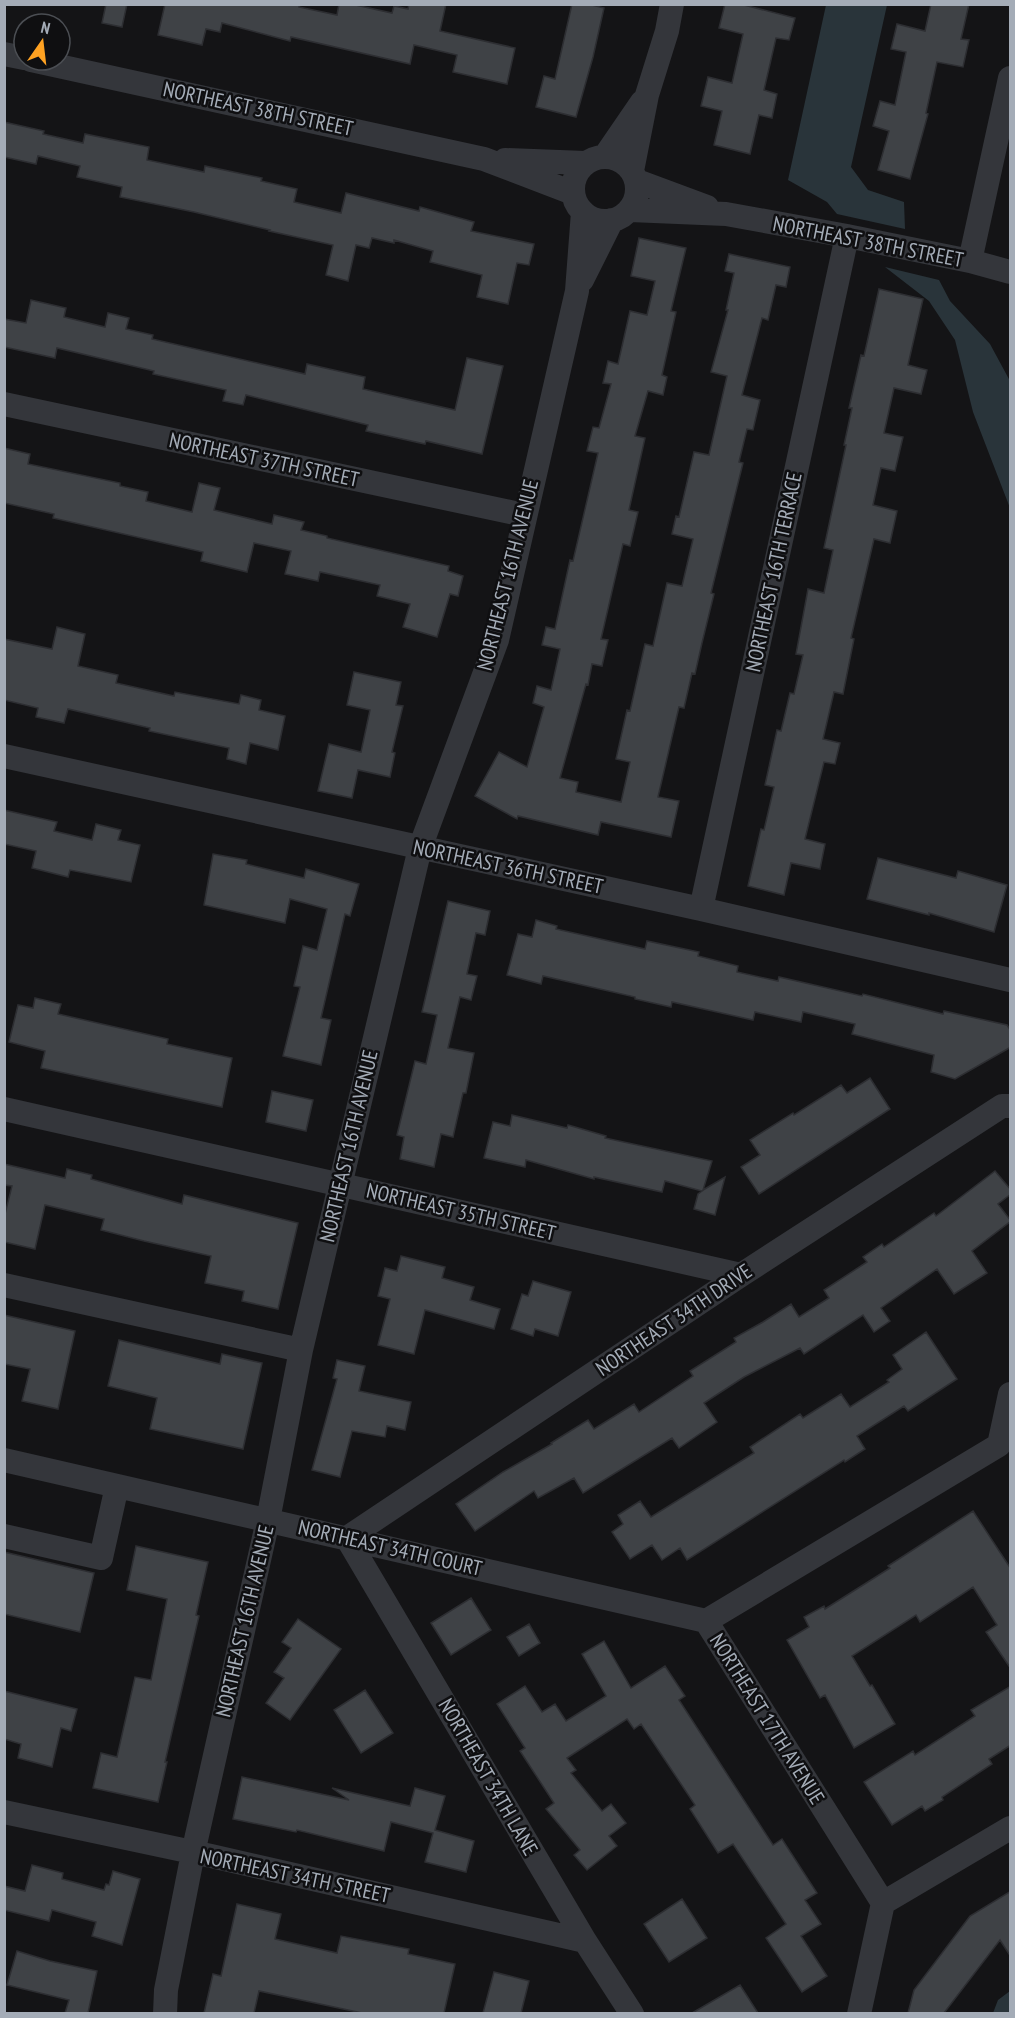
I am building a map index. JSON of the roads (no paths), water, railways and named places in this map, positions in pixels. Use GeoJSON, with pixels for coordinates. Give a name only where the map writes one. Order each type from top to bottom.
{"type":"FeatureCollection","features":[{"type":"Feature","properties":{"kind":"street"},"geometry":{"type":"LineString","coordinates":[[647,95],[595,160],[577,172],[573,182],[578,202],[591,218],[602,221],[621,215],[635,201],[638,191],[635,176],[647,95],[667,31],[672,4]]}},
{"type":"Feature","properties":{"kind":"street","name":"NORTHEAST 38TH STREET"},"geometry":{"type":"LineString","coordinates":[[72,69],[484,159],[595,160]]}},
{"type":"Feature","properties":{"kind":"street"},"geometry":{"type":"LineString","coordinates":[[970,261],[1011,78]]}},
{"type":"Feature","properties":{"kind":"street"},"geometry":{"type":"LineString","coordinates":[[595,160],[616,158],[625,163],[635,176]]}},
{"type":"Feature","properties":{"kind":"street","name":"NORTHEAST 38TH STREET"},"geometry":{"type":"LineString","coordinates":[[484,159],[578,202]]}},
{"type":"Feature","properties":{"kind":"street","name":"NORTHEAST 38TH STREET"},"geometry":{"type":"LineString","coordinates":[[635,176],[726,214]]}},
{"type":"Feature","properties":{"kind":"street","name":"NORTHEAST 16TH AVENUE"},"geometry":{"type":"LineString","coordinates":[[165,2013],[166,1990],[193,1854],[268,1520],[301,1350],[339,1185],[420,848],[497,640],[577,291],[578,202]]}},
{"type":"Feature","properties":{"kind":"street","name":"NORTHEAST 38TH STREET"},"geometry":{"type":"LineString","coordinates":[[621,215],[726,214],[970,261],[1011,272]]}},
{"type":"Feature","properties":{"kind":"street","name":"NORTHEAST 16TH AVENUE"},"geometry":{"type":"LineString","coordinates":[[577,291],[621,215]]}},
{"type":"Feature","properties":{"kind":"street","name":"NORTHEAST 16TH TERRACE"},"geometry":{"type":"LineString","coordinates":[[700,909],[847,236]]}},
{"type":"Feature","properties":{"kind":"street","name":"NORTHEAST 37TH STREET"},"geometry":{"type":"LineString","coordinates":[[4,404],[524,516]]}},
{"type":"Feature","properties":{"kind":"street","name":"NORTHEAST 36TH STREET"},"geometry":{"type":"LineString","coordinates":[[4,756],[1011,980]]}},
{"type":"Feature","properties":{"kind":"street","name":"NORTHEAST 34TH DRIVE"},"geometry":{"type":"LineString","coordinates":[[347,1538],[741,1275],[1006,1106]]}},
{"type":"Feature","properties":{"kind":"street","name":"NORTHEAST 35TH STREET"},"geometry":{"type":"LineString","coordinates":[[4,1109],[741,1275]]}},
{"type":"Feature","properties":{"kind":"street"},"geometry":{"type":"LineString","coordinates":[[4,1285],[301,1350]]}},
{"type":"Feature","properties":{"kind":"street","name":"NORTHEAST 17TH AVENUE"},"geometry":{"type":"LineString","coordinates":[[883,1904],[706,1621],[1005,1454],[1011,1394]]}},
{"type":"Feature","properties":{"kind":"street","name":"NORTHEAST 34TH COURT"},"geometry":{"type":"LineString","coordinates":[[4,1460],[706,1621]]}},
{"type":"Feature","properties":{"kind":"street"},"geometry":{"type":"LineString","coordinates":[[4,1536],[101,1558],[117,1486]]}},
{"type":"Feature","properties":{"kind":"street","name":"NORTHEAST 34TH LANE"},"geometry":{"type":"LineString","coordinates":[[347,1538],[585,1941],[632,2013]]}},
{"type":"Feature","properties":{"kind":"street","name":"NORTHEAST 34TH STREET"},"geometry":{"type":"LineString","coordinates":[[4,1812],[211,1856],[585,1941]]}},
{"type":"Feature","properties":{"kind":"street"},"geometry":{"type":"LineString","coordinates":[[860,2013],[883,1904],[1011,1828]]}}]}
